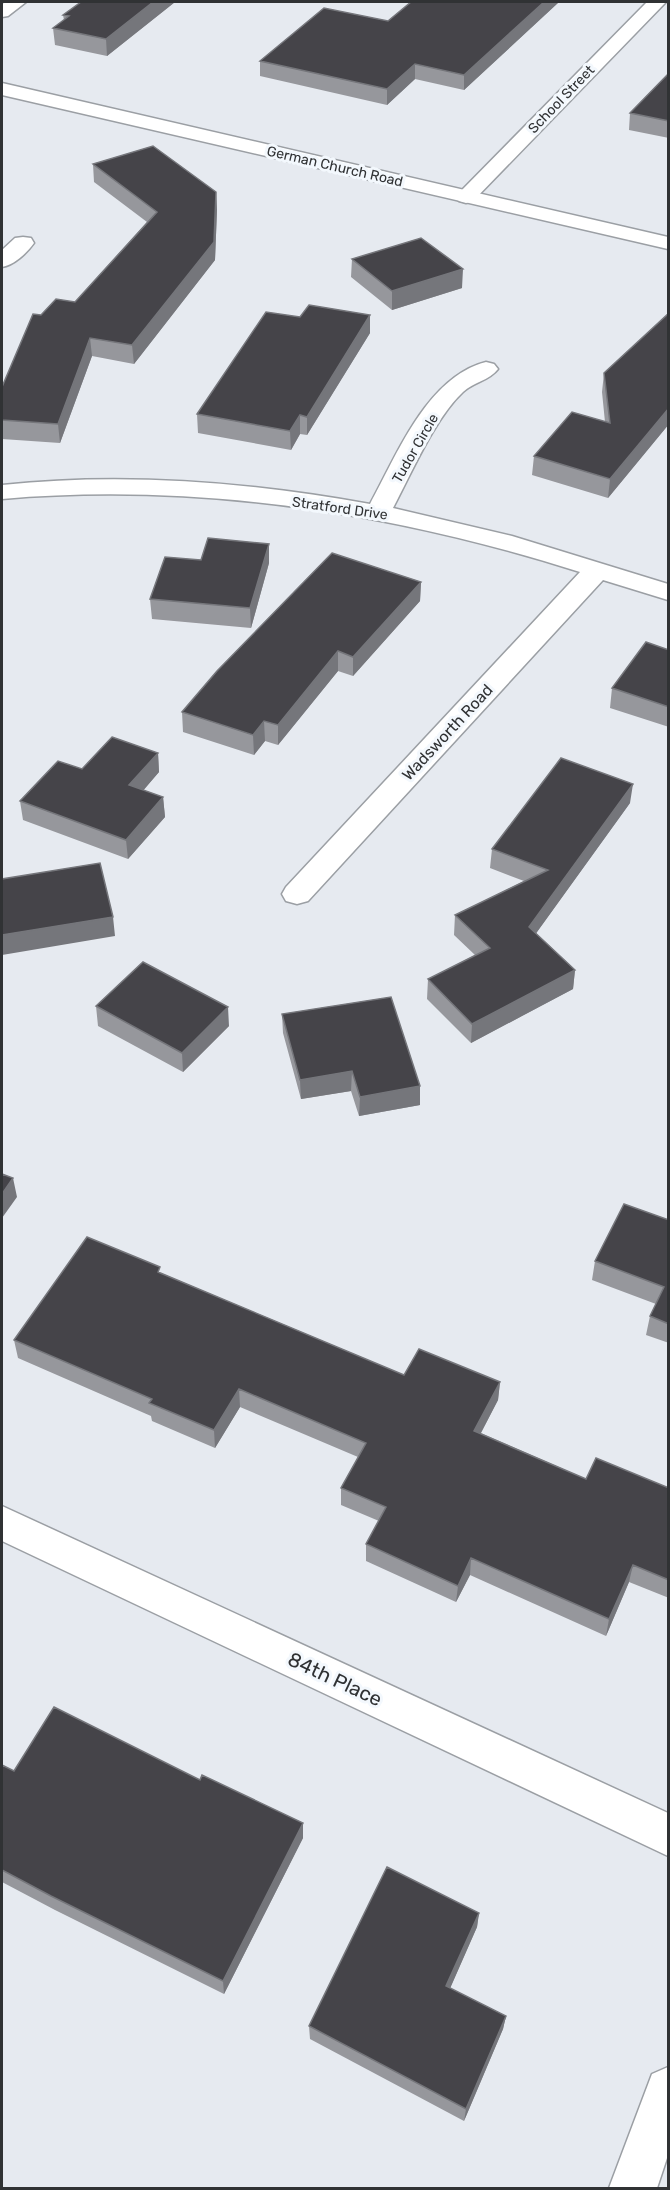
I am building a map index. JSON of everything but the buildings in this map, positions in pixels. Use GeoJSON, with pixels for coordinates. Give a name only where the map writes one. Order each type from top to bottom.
{"type":"FeatureCollection","features":[{"type":"Feature","properties":{"kind":"street"},"geometry":{"type":"LineString","coordinates":[[2,12],[17,2]]}},
{"type":"Feature","properties":{"kind":"street","name":"School Street"},"geometry":{"type":"LineString","coordinates":[[466,196],[657,2]]}},
{"type":"Feature","properties":{"kind":"street","name":"German Church Road"},"geometry":{"type":"LineString","coordinates":[[2,89],[669,243]]}},
{"type":"Feature","properties":{"kind":"street"},"geometry":{"type":"LineString","coordinates":[[2,261],[22,243]]}},
{"type":"Feature","properties":{"kind":"street","name":"Tudor Circle"},"geometry":{"type":"LineString","coordinates":[[378,512],[430,418],[455,386],[486,369]]}},
{"type":"Feature","properties":{"kind":"street","name":"Stratford Drive"},"geometry":{"type":"LineString","coordinates":[[2,492],[77,486],[166,488],[251,495],[378,512],[449,527],[598,569],[669,592]]}},
{"type":"Feature","properties":{"kind":"street","name":"Wadsworth Road"},"geometry":{"type":"LineString","coordinates":[[297,894],[598,569]]}},
{"type":"Feature","properties":{"kind":"street","name":"84th Place"},"geometry":{"type":"LineString","coordinates":[[2,1523],[669,1835]]}},
{"type":"Feature","properties":{"kind":"street"},"geometry":{"type":"LineString","coordinates":[[633,2188],[669,2090]]}}]}
